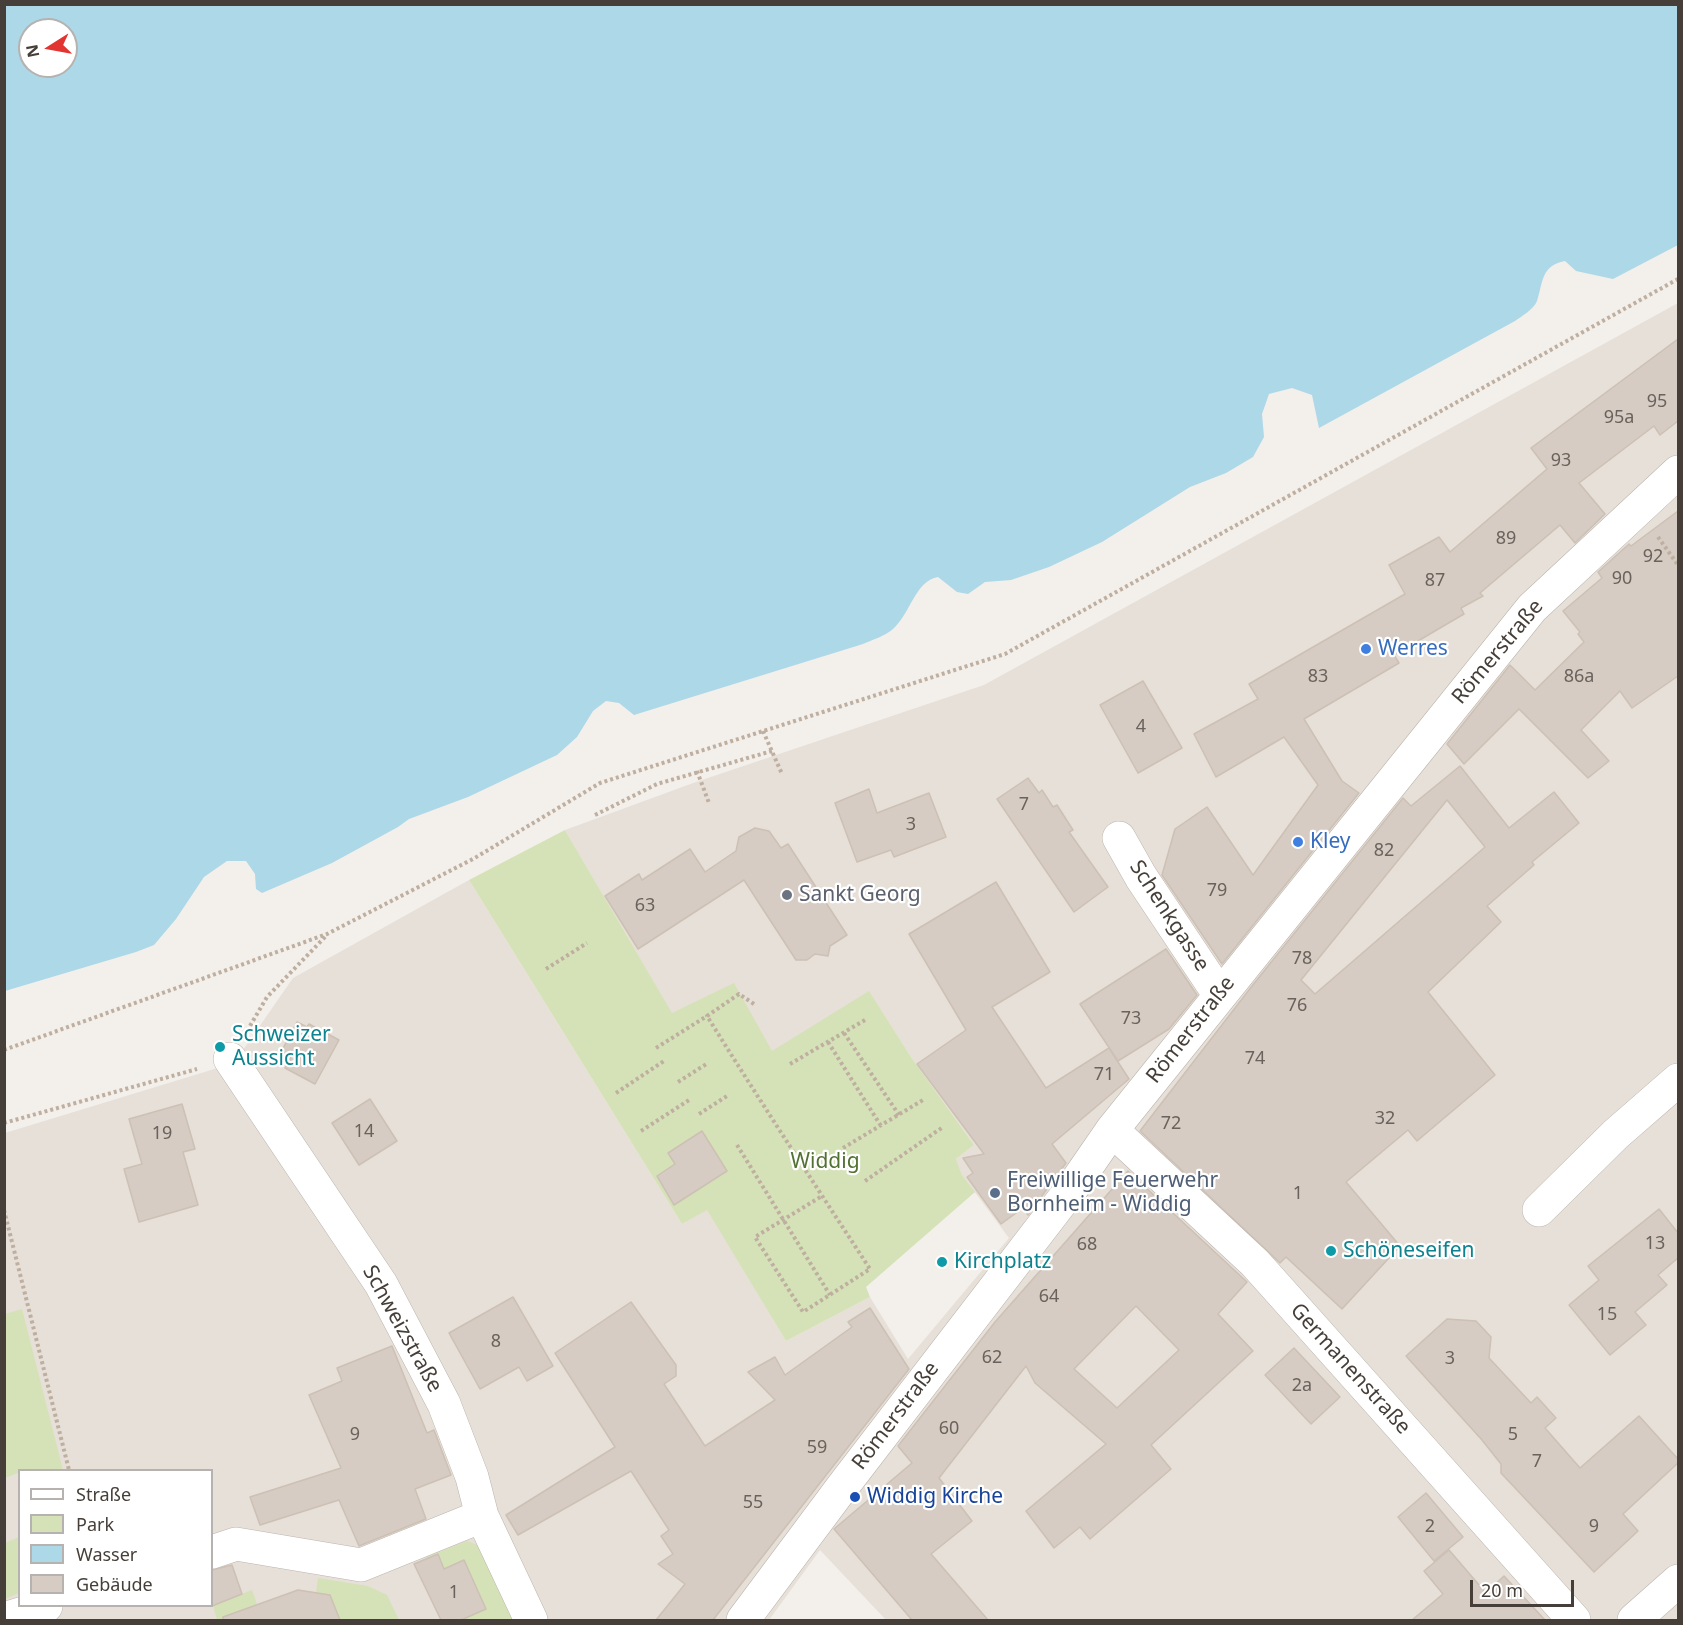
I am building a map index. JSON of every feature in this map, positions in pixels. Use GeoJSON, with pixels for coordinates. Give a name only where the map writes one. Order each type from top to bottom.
{"type":"FeatureCollection","features":[{"type":"Feature","properties":{"kind":"street","name":"Römerstraße"},"geometry":{"type":"LineString","coordinates":[[743,1620],[857,1467],[1072,1188],[1112,1130],[1532,608],[1678,472]]}},
{"type":"Feature","properties":{"kind":"street","name":"Schenkgasse"},"geometry":{"type":"LineString","coordinates":[[1119,838],[1141,877],[1220,994]]}},
{"type":"Feature","properties":{"kind":"street","name":"Schweizstraße"},"geometry":{"type":"LineString","coordinates":[[230,1059],[381,1284],[444,1404],[472,1476],[482,1516],[531,1620]]}},
{"type":"Feature","properties":{"kind":"street"},"geometry":{"type":"LineString","coordinates":[[1539,1210],[1616,1134],[1678,1080]]}},
{"type":"Feature","properties":{"kind":"street","name":"Germanenstraße"},"geometry":{"type":"LineString","coordinates":[[1112,1130],[1255,1263],[1574,1620]]}},
{"type":"Feature","properties":{"kind":"street"},"geometry":{"type":"LineString","coordinates":[[213,1552],[236,1544],[361,1565],[482,1516]]}},
{"type":"Feature","properties":{"kind":"street"},"geometry":{"type":"LineString","coordinates":[[1634,1620],[1678,1581]]}},
{"type":"Feature","properties":{"kind":"street"},"geometry":{"type":"LineString","coordinates":[[4,1619],[40,1607]]}},
{"type":"Feature","properties":{"kind":"path"},"geometry":{"type":"LineString","coordinates":[[4,1050],[327,934],[473,859],[600,783],[1005,654],[1678,279]]}},
{"type":"Feature","properties":{"kind":"path"},"geometry":{"type":"LineString","coordinates":[[764,731],[782,774]]}},
{"type":"Feature","properties":{"kind":"path"},"geometry":{"type":"LineString","coordinates":[[595,815],[657,784],[772,751]]}},
{"type":"Feature","properties":{"kind":"path"},"geometry":{"type":"LineString","coordinates":[[697,771],[709,804]]}},
{"type":"Feature","properties":{"kind":"path"},"geometry":{"type":"LineString","coordinates":[[4,1123],[230,1059],[267,997],[327,934]]}},
{"type":"Feature","properties":{"kind":"path"},"geometry":{"type":"LineString","coordinates":[[546,969],[587,943]]}},
{"type":"Feature","properties":{"kind":"path"},"geometry":{"type":"LineString","coordinates":[[656,1048],[739,994],[754,1004]]}},
{"type":"Feature","properties":{"kind":"path"},"geometry":{"type":"LineString","coordinates":[[707,1016],[870,1269],[803,1312],[755,1237],[822,1196]]}},
{"type":"Feature","properties":{"kind":"path"},"geometry":{"type":"LineString","coordinates":[[790,1064],[865,1020]]}},
{"type":"Feature","properties":{"kind":"path"},"geometry":{"type":"LineString","coordinates":[[844,1033],[899,1115]]}},
{"type":"Feature","properties":{"kind":"path"},"geometry":{"type":"LineString","coordinates":[[828,1042],[881,1126]]}},
{"type":"Feature","properties":{"kind":"path"},"geometry":{"type":"LineString","coordinates":[[616,1093],[664,1061]]}},
{"type":"Feature","properties":{"kind":"path"},"geometry":{"type":"LineString","coordinates":[[678,1082],[708,1063]]}},
{"type":"Feature","properties":{"kind":"path"},"geometry":{"type":"LineString","coordinates":[[699,1114],[727,1096]]}},
{"type":"Feature","properties":{"kind":"path"},"geometry":{"type":"LineString","coordinates":[[641,1131],[689,1100]]}},
{"type":"Feature","properties":{"kind":"path"},"geometry":{"type":"LineString","coordinates":[[843,1148],[923,1100]]}},
{"type":"Feature","properties":{"kind":"path"},"geometry":{"type":"LineString","coordinates":[[865,1181],[943,1127]]}},
{"type":"Feature","properties":{"kind":"path"},"geometry":{"type":"LineString","coordinates":[[738,1145],[830,1295]]}},
{"type":"Feature","properties":{"kind":"path"},"geometry":{"type":"LineString","coordinates":[[4,1210],[69,1469]]}},
{"type":"Feature","properties":{"kind":"shaded area"},"geometry":{"type":"Polygon","coordinates":[[[1678,303],[1678,1620],[886,1620],[820,1550],[769,1620],[5,1620],[5,1133],[234,1063],[293,978],[469,880],[682,1224],[707,1209],[786,1341],[870,1297],[908,1359],[1009,1238],[962,1175],[956,1159],[974,1145],[911,1057],[869,992],[772,1052],[672,1014],[565,830],[696,782],[984,685],[1678,303]]]}},
{"type":"Feature","properties":{"kind":"green space","name":"Widdig"},"geometry":{"type":"Polygon","coordinates":[[[565,830],[672,1013],[734,983],[772,1051],[869,991],[911,1057],[974,1145],[956,1159],[962,1175],[975,1192],[866,1287],[870,1297],[786,1341],[707,1210],[682,1224],[469,880],[565,830]]]}},
{"type":"Feature","properties":{"kind":"green space"},"geometry":{"type":"Polygon","coordinates":[[[22,1309],[63,1469],[18,1469],[18,1473],[5,1478],[5,1314],[22,1309]]]}},
{"type":"Feature","properties":{"kind":"green space"},"geometry":{"type":"Polygon","coordinates":[[[18,1537],[18,1593],[5,1599],[5,1543],[18,1537]]]}},
{"type":"Feature","properties":{"kind":"green space"},"geometry":{"type":"Polygon","coordinates":[[[467,1541],[483,1547],[514,1620],[461,1620],[486,1608],[464,1560],[425,1578],[426,1557],[467,1541]]]}},
{"type":"Feature","properties":{"kind":"green space"},"geometry":{"type":"Polygon","coordinates":[[[318,1578],[368,1586],[387,1595],[399,1620],[340,1620],[330,1595],[316,1593],[318,1578]]]}},
{"type":"Feature","properties":{"kind":"green space"},"geometry":{"type":"Polygon","coordinates":[[[252,1590],[257,1604],[266,1601],[273,1620],[217,1620],[213,1605],[252,1590]]]}},
{"type":"Feature","properties":{"kind":"water"},"geometry":{"type":"Polygon","coordinates":[[[5,4],[1678,5],[1678,245],[1613,279],[1576,271],[1565,261],[1551,266],[1544,276],[1537,301],[1531,310],[1521,317],[1319,428],[1312,395],[1292,388],[1269,394],[1262,414],[1264,437],[1253,457],[1226,473],[1190,487],[1102,542],[1049,567],[1011,580],[985,582],[968,594],[957,592],[938,577],[930,579],[924,584],[893,629],[863,644],[634,715],[619,703],[606,701],[593,711],[577,737],[557,755],[468,797],[409,819],[332,863],[262,893],[256,889],[255,874],[246,861],[227,861],[204,877],[176,919],[154,945],[5,991],[5,4]]]}},
{"type":"Feature","properties":{"kind":"building"},"geometry":{"type":"Polygon","coordinates":[[[1678,339],[1678,421],[1660,435],[1654,426],[1579,483],[1605,514],[1575,543],[1560,525],[1480,593],[1483,596],[1461,608],[1464,614],[1394,655],[1399,663],[1304,719],[1342,781],[1359,793],[1222,964],[1162,875],[1175,829],[1207,807],[1253,875],[1318,785],[1284,737],[1216,777],[1194,734],[1258,699],[1249,684],[1405,594],[1389,565],[1439,537],[1450,552],[1547,469],[1531,448],[1678,339]]]}},
{"type":"Feature","properties":{"kind":"building"},"geometry":{"type":"Polygon","coordinates":[[[1678,511],[1678,676],[1632,708],[1620,691],[1581,730],[1609,761],[1588,778],[1519,709],[1464,764],[1447,744],[1510,665],[1535,690],[1584,642],[1578,634],[1580,632],[1563,611],[1602,578],[1598,572],[1629,544],[1631,546],[1678,511]]]}},
{"type":"Feature","properties":{"kind":"building"},"geometry":{"type":"Polygon","coordinates":[[[1143,681],[1182,748],[1138,773],[1100,705],[1143,681]]]}},
{"type":"Feature","properties":{"kind":"building"},"geometry":{"type":"Polygon","coordinates":[[[1460,766],[1509,828],[1554,792],[1579,823],[1532,862],[1534,865],[1487,906],[1501,922],[1428,992],[1495,1075],[1417,1141],[1408,1130],[1346,1182],[1400,1246],[1342,1309],[1286,1257],[1280,1263],[1140,1131],[1252,986],[1403,798],[1411,806],[1460,766]],[[1447,800],[1301,980],[1315,994],[1485,847],[1447,800]]]}},
{"type":"Feature","properties":{"kind":"building"},"geometry":{"type":"Polygon","coordinates":[[[1028,778],[1039,793],[1042,790],[1053,807],[1057,805],[1073,830],[1069,832],[1108,887],[1074,912],[997,799],[1028,778]]]}},
{"type":"Feature","properties":{"kind":"building"},"geometry":{"type":"Polygon","coordinates":[[[869,789],[877,813],[929,793],[946,837],[894,857],[891,850],[857,862],[835,803],[869,789]]]}},
{"type":"Feature","properties":{"kind":"building","name":"Sankt Georg"},"geometry":{"type":"Polygon","coordinates":[[[755,828],[769,831],[781,848],[788,844],[847,935],[830,946],[828,956],[815,954],[807,960],[796,960],[744,880],[638,949],[605,896],[639,874],[642,880],[690,849],[705,872],[736,851],[739,837],[755,828]]]}},
{"type":"Feature","properties":{"kind":"building"},"geometry":{"type":"Polygon","coordinates":[[[996,882],[1050,972],[992,1007],[1046,1088],[1109,1048],[1129,1079],[1052,1144],[1066,1163],[1028,1215],[1023,1208],[1001,1224],[967,1177],[973,1173],[963,1158],[984,1154],[917,1064],[966,1030],[909,934],[996,882]]]}},
{"type":"Feature","properties":{"kind":"building"},"geometry":{"type":"Polygon","coordinates":[[[1166,949],[1197,995],[1169,1029],[1118,1061],[1080,1004],[1166,949]]]}},
{"type":"Feature","properties":{"kind":"building"},"geometry":{"type":"Polygon","coordinates":[[[297,1022],[307,1027],[309,1024],[339,1040],[315,1084],[285,1068],[291,1057],[281,1052],[297,1022]]]}},
{"type":"Feature","properties":{"kind":"building"},"geometry":{"type":"Polygon","coordinates":[[[370,1099],[397,1141],[359,1165],[332,1123],[370,1099]]]}},
{"type":"Feature","properties":{"kind":"building"},"geometry":{"type":"Polygon","coordinates":[[[182,1104],[195,1149],[183,1152],[198,1205],[139,1222],[124,1169],[142,1164],[129,1119],[182,1104]]]}},
{"type":"Feature","properties":{"kind":"building"},"geometry":{"type":"Polygon","coordinates":[[[702,1131],[727,1171],[674,1205],[657,1176],[675,1164],[668,1153],[702,1131]]]}},
{"type":"Feature","properties":{"kind":"building"},"geometry":{"type":"Polygon","coordinates":[[[1128,1171],[1247,1282],[1218,1314],[1253,1351],[1151,1445],[1171,1469],[1090,1539],[1080,1527],[1054,1548],[1026,1511],[1106,1444],[1035,1383],[1026,1366],[939,1478],[972,1521],[931,1554],[988,1620],[912,1620],[834,1529],[912,1463],[898,1446],[995,1322],[1128,1171]],[[1136,1306],[1074,1369],[1117,1408],[1179,1350],[1136,1306]]]}},
{"type":"Feature","properties":{"kind":"building"},"geometry":{"type":"Polygon","coordinates":[[[1659,1209],[1678,1233],[1678,1258],[1658,1275],[1667,1285],[1635,1312],[1646,1325],[1610,1355],[1569,1305],[1599,1280],[1588,1266],[1659,1209]]]}},
{"type":"Feature","properties":{"kind":"building"},"geometry":{"type":"Polygon","coordinates":[[[513,1297],[553,1366],[527,1381],[519,1367],[480,1389],[449,1333],[513,1297]]]}},
{"type":"Feature","properties":{"kind":"building"},"geometry":{"type":"Polygon","coordinates":[[[631,1302],[676,1365],[676,1376],[664,1384],[705,1446],[775,1400],[748,1372],[775,1357],[785,1375],[852,1327],[848,1322],[870,1308],[909,1369],[713,1620],[656,1620],[685,1584],[658,1564],[673,1554],[661,1536],[669,1530],[631,1471],[518,1535],[506,1515],[615,1447],[555,1353],[631,1302]]]}},
{"type":"Feature","properties":{"kind":"building"},"geometry":{"type":"Polygon","coordinates":[[[1447,1319],[1476,1321],[1491,1337],[1489,1358],[1531,1403],[1537,1397],[1556,1418],[1545,1428],[1580,1468],[1639,1416],[1678,1459],[1678,1463],[1623,1514],[1638,1531],[1594,1572],[1501,1473],[1501,1464],[1482,1440],[1406,1356],[1447,1319]]]}},
{"type":"Feature","properties":{"kind":"building"},"geometry":{"type":"Polygon","coordinates":[[[392,1346],[427,1433],[434,1430],[451,1475],[415,1489],[426,1519],[359,1546],[339,1500],[260,1525],[250,1497],[341,1468],[309,1395],[342,1381],[337,1368],[392,1346]]]}},
{"type":"Feature","properties":{"kind":"building"},"geometry":{"type":"Polygon","coordinates":[[[1294,1348],[1340,1397],[1311,1424],[1265,1375],[1294,1348]]]}},
{"type":"Feature","properties":{"kind":"building"},"geometry":{"type":"Polygon","coordinates":[[[1426,1493],[1463,1537],[1434,1561],[1398,1517],[1426,1493]]]}},
{"type":"Feature","properties":{"kind":"building"},"geometry":{"type":"Polygon","coordinates":[[[1449,1550],[1486,1593],[1504,1576],[1545,1620],[1412,1620],[1443,1594],[1424,1571],[1449,1550]]]}},
{"type":"Feature","properties":{"kind":"building"},"geometry":{"type":"Polygon","coordinates":[[[438,1554],[444,1569],[464,1560],[486,1609],[461,1620],[441,1620],[414,1564],[438,1554]]]}},
{"type":"Feature","properties":{"kind":"building"},"geometry":{"type":"Polygon","coordinates":[[[232,1565],[242,1594],[213,1606],[213,1570],[232,1565]]]}},
{"type":"Feature","properties":{"kind":"building"},"geometry":{"type":"Polygon","coordinates":[[[298,1590],[330,1595],[340,1620],[223,1620],[223,1617],[298,1590]]]}},
{"type":"Feature","properties":{"kind":"place","name":"Werres"},"geometry":{"type":"Point","coordinates":[1366,649]}},
{"type":"Feature","properties":{"kind":"place","name":"Kley"},"geometry":{"type":"Point","coordinates":[1298,842]}},
{"type":"Feature","properties":{"kind":"place","name":"Sankt Georg"},"geometry":{"type":"Point","coordinates":[787,895]}},
{"type":"Feature","properties":{"kind":"place","name":"Schweizer Aussicht"},"geometry":{"type":"Point","coordinates":[220,1047]}},
{"type":"Feature","properties":{"kind":"place","name":"Freiwillige Feuerwehr Bornheim - Widdig"},"geometry":{"type":"Point","coordinates":[995,1193]}},
{"type":"Feature","properties":{"kind":"place","name":"Schöneseifen"},"geometry":{"type":"Point","coordinates":[1331,1251]}},
{"type":"Feature","properties":{"kind":"place","name":"Kirchplatz"},"geometry":{"type":"Point","coordinates":[942,1262]}},
{"type":"Feature","properties":{"kind":"place","name":"Widdig Kirche"},"geometry":{"type":"Point","coordinates":[855,1497]}}]}
